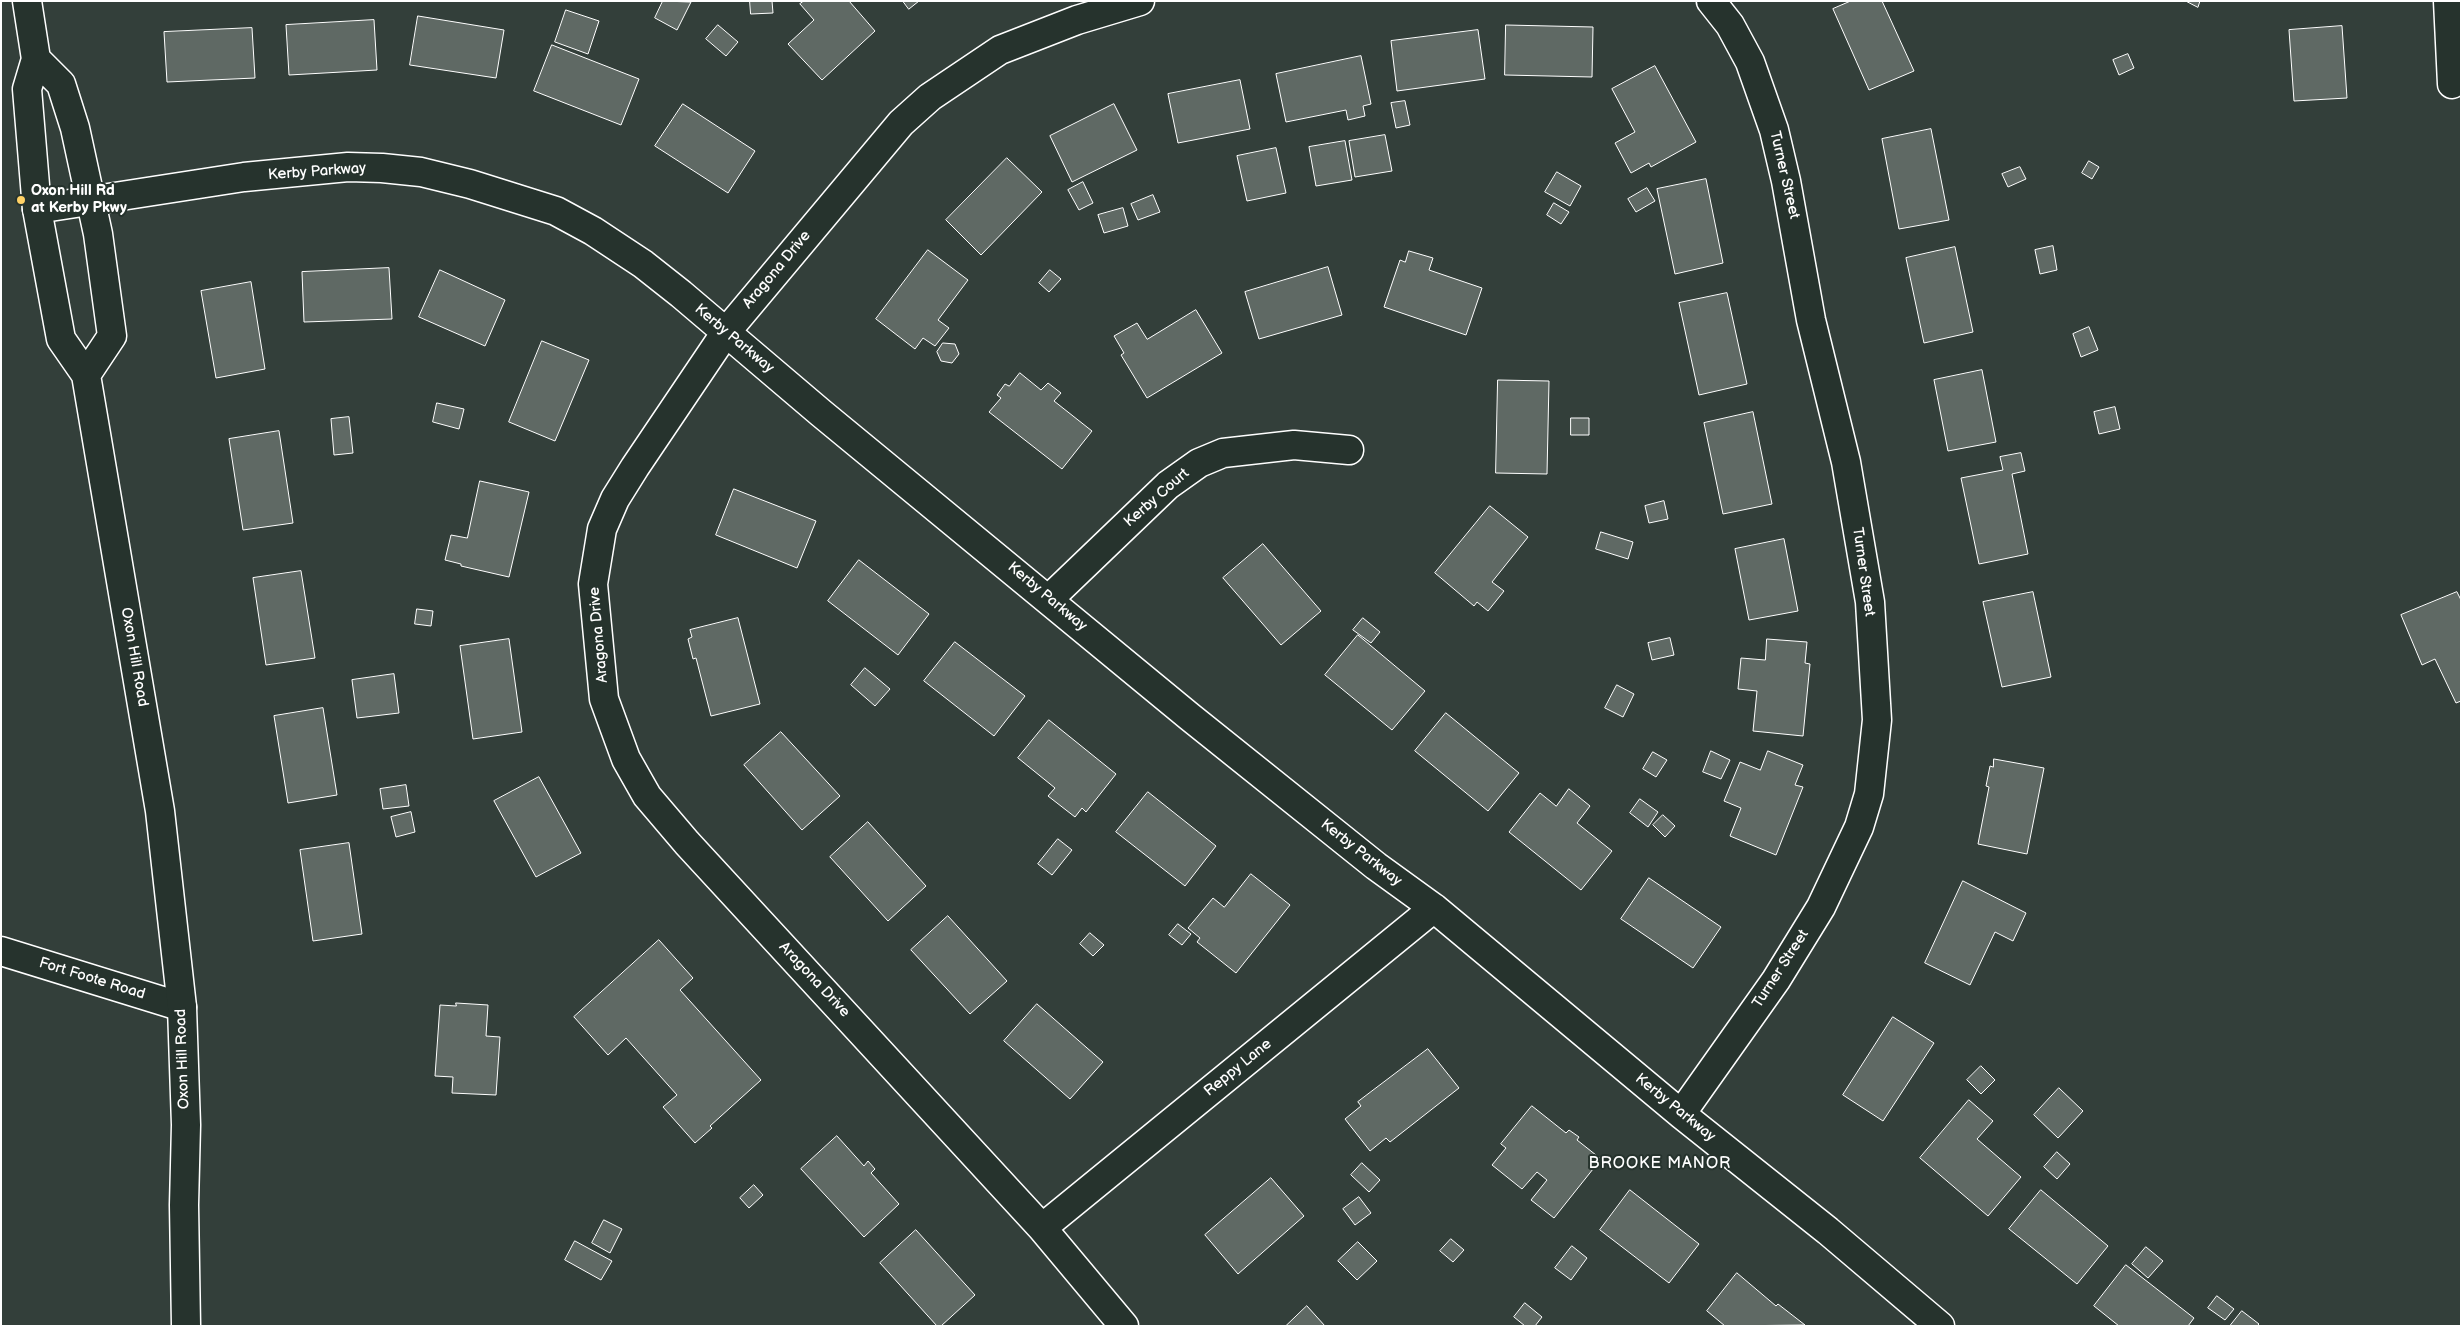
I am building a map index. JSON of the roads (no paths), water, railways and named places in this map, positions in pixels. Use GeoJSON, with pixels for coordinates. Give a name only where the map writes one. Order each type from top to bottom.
{"type":"FeatureCollection","features":[{"type":"Feature","properties":{"kind":"street","name":"Oxon Hill Road"},"geometry":{"type":"LineString","coordinates":[[27,1],[36,59],[27,89],[37,209],[61,339],[86,375],[160,811],[182,1007],[186,1125],[184,1205],[186,1326]]}},
{"type":"Feature","properties":{"kind":"street","name":"Aragona Drive"},"geometry":{"type":"LineString","coordinates":[[1124,1326],[1042,1228],[687,843],[647,796],[626,759],[604,699],[595,616],[594,584],[602,529],[615,498],[635,467],[726,332],[900,123],[930,97],[1000,50],[1077,20],[1140,1]]}},
{"type":"Feature","properties":{"kind":"street","name":"Turner Street"},"geometry":{"type":"LineString","coordinates":[[1681,1114],[1776,980],[1821,907],[1859,827],[1869,794],[1877,720],[1868,593],[1846,462],[1811,320],[1786,181],[1774,130],[1750,62],[1730,25],[1711,1]]}},
{"type":"Feature","properties":{"kind":"street"},"geometry":{"type":"LineString","coordinates":[[2448,1],[2452,84]]}},
{"type":"Feature","properties":{"kind":"street"},"geometry":{"type":"LineString","coordinates":[[36,59],[61,84],[75,128],[98,234],[112,336],[86,375]]}},
{"type":"Feature","properties":{"kind":"street","name":"Kerby Parkway"},"geometry":{"type":"LineString","coordinates":[[37,209],[213,181],[348,167],[382,168],[421,172],[470,184],[556,211],[594,231],[643,264],[1190,717],[1376,866],[1434,908],[1681,1114],[1828,1231],[1940,1326]]}},
{"type":"Feature","properties":{"kind":"street","name":"Kerby Court"},"geometry":{"type":"LineString","coordinates":[[1049,599],[1168,485],[1199,463],[1223,453],[1294,445],[1349,450]]}},
{"type":"Feature","properties":{"kind":"street","name":"Reppy Lane"},"geometry":{"type":"LineString","coordinates":[[1042,1228],[1434,908]]}},
{"type":"Feature","properties":{"kind":"street","name":"Fort Foote Road"},"geometry":{"type":"LineString","coordinates":[[1,951],[182,1007]]}},
{"type":"Feature","properties":{"kind":"place","name":"Oxon Hill Rd at Kerby Pkwy"},"geometry":{"type":"Point","coordinates":[21,200]}},
{"type":"Feature","properties":{"kind":"district","name":"BROOKE MANOR"},"geometry":{"type":"Point","coordinates":[1660,1164]}}]}
